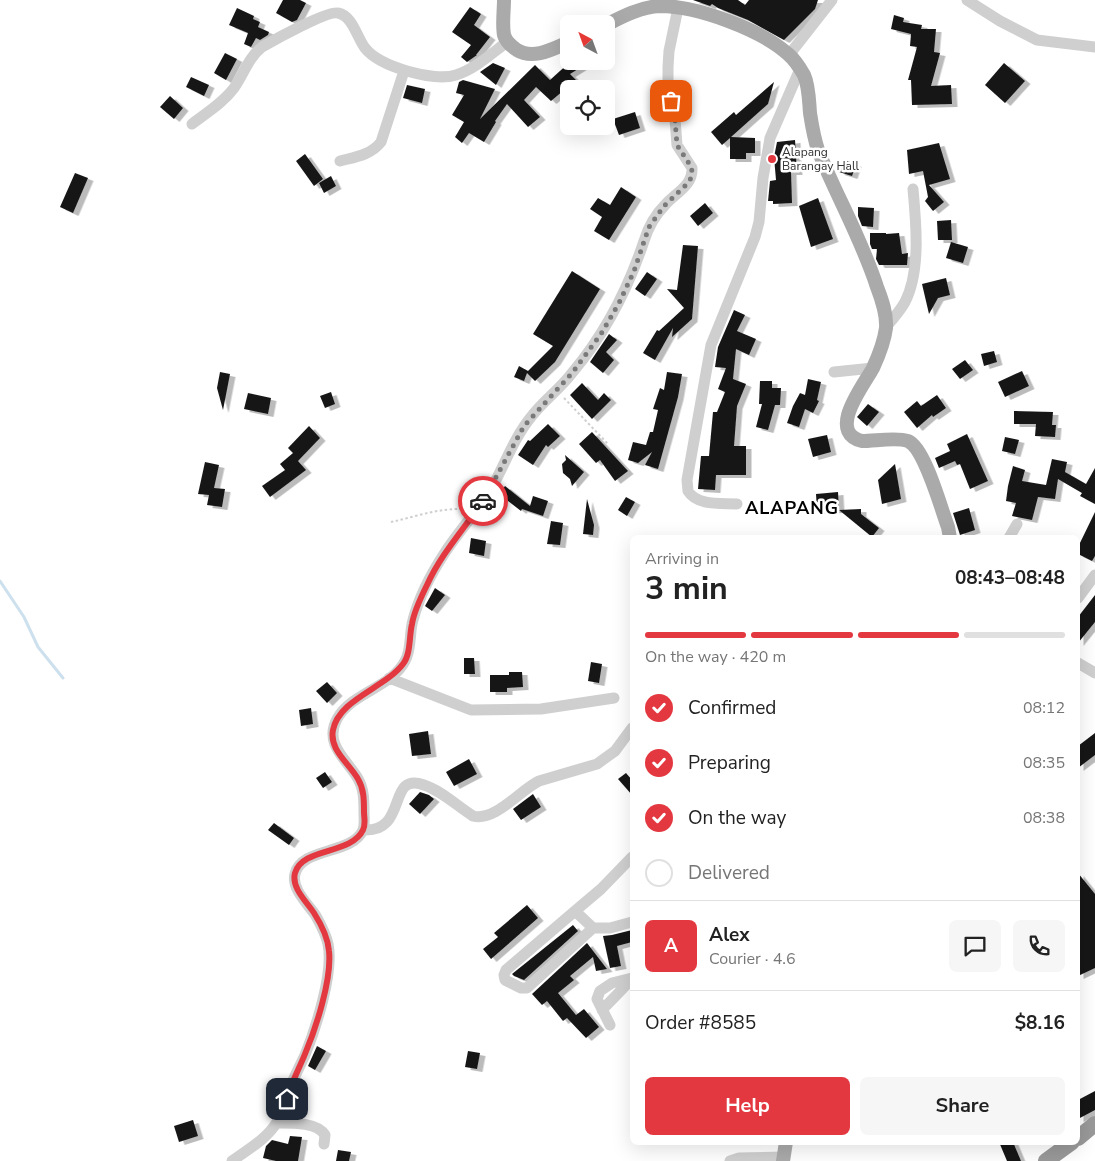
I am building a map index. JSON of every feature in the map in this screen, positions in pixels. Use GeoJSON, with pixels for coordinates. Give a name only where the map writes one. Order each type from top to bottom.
{"type":"FeatureCollection","features":[{"type":"Feature","properties":{"kind":"highway"},"geometry":{"type":"LineString","coordinates":[[1080,1136],[1095,1124]]}},
{"type":"Feature","properties":{"kind":"highway"},"geometry":{"type":"LineString","coordinates":[[1046,1161],[1068,1145]]}},
{"type":"Feature","properties":{"kind":"main road"},"geometry":{"type":"LineString","coordinates":[[504,0],[504,30],[507,42],[520,52],[529,54],[539,53],[560,45]]}},
{"type":"Feature","properties":{"kind":"main road"},"geometry":{"type":"LineString","coordinates":[[615,20],[643,9],[659,6],[678,8],[718,17],[760,36],[789,55],[800,68],[805,78],[813,135],[818,150],[864,250],[882,302],[886,327],[882,348],[849,410],[846,427],[849,433],[857,440],[906,440],[916,446],[923,458],[949,535]]}},
{"type":"Feature","properties":{"kind":"main road"},"geometry":{"type":"LineString","coordinates":[[784,1159],[786,1145]]}},
{"type":"Feature","properties":{"kind":"street"},"geometry":{"type":"LineString","coordinates":[[789,55],[832,0]]}},
{"type":"Feature","properties":{"kind":"street"},"geometry":{"type":"LineString","coordinates":[[966,0],[984,12],[1037,40],[1095,47]]}},
{"type":"Feature","properties":{"kind":"street"},"geometry":{"type":"LineString","coordinates":[[232,1161],[262,1140],[277,1122],[290,1087],[306,1053],[324,994],[328,970],[329,952],[327,941],[314,914],[296,886],[295,874],[297,869],[308,859],[346,845],[356,839],[365,825],[363,790],[357,777],[333,743],[333,729],[336,721],[348,707],[389,678],[405,661],[412,622],[426,585],[444,555],[491,488],[524,426],[573,372],[610,318],[634,271],[645,236],[655,217],[682,190],[691,178],[692,168],[677,145],[675,119],[668,83],[669,51],[678,8]]}},
{"type":"Feature","properties":{"kind":"street"},"geometry":{"type":"LineString","coordinates":[[192,124],[212,109],[234,88],[256,52],[262,47],[327,14],[339,13],[344,15],[370,54],[404,71],[454,76],[474,66],[507,42]]}},
{"type":"Feature","properties":{"kind":"street"},"geometry":{"type":"LineString","coordinates":[[736,504],[708,502],[694,498],[688,491],[687,480],[711,345],[755,237],[759,222],[763,178],[770,138],[800,68]]}},
{"type":"Feature","properties":{"kind":"street"},"geometry":{"type":"LineString","coordinates":[[340,161],[373,150],[381,142],[404,71]]}},
{"type":"Feature","properties":{"kind":"street"},"geometry":{"type":"LineString","coordinates":[[886,327],[905,301],[913,274],[916,228],[913,189]]}},
{"type":"Feature","properties":{"kind":"street"},"geometry":{"type":"LineString","coordinates":[[834,372],[873,368]]}},
{"type":"Feature","properties":{"kind":"street"},"geometry":{"type":"LineString","coordinates":[[1011,535],[1017,524]]}},
{"type":"Feature","properties":{"kind":"street"},"geometry":{"type":"LineString","coordinates":[[1080,595],[1095,575]]}},
{"type":"Feature","properties":{"kind":"street"},"geometry":{"type":"LineString","coordinates":[[1080,664],[1095,673]]}},
{"type":"Feature","properties":{"kind":"street"},"geometry":{"type":"LineString","coordinates":[[389,678],[471,710],[541,709],[614,698]]}},
{"type":"Feature","properties":{"kind":"street"},"geometry":{"type":"LineString","coordinates":[[363,830],[374,831],[386,824],[402,791],[407,784],[415,782],[430,787],[473,816],[479,818],[490,815],[531,785],[597,764],[615,751],[630,731]]}},
{"type":"Feature","properties":{"kind":"street"},"geometry":{"type":"LineString","coordinates":[[630,858],[618,872],[575,911],[506,970],[505,980],[521,988],[527,988],[593,928],[610,928],[630,923]]}},
{"type":"Feature","properties":{"kind":"street"},"geometry":{"type":"LineString","coordinates":[[618,872],[630,868]]}},
{"type":"Feature","properties":{"kind":"street"},"geometry":{"type":"LineString","coordinates":[[575,911],[593,928]]}},
{"type":"Feature","properties":{"kind":"street"},"geometry":{"type":"LineString","coordinates":[[610,1025],[602,1010],[630,980]]}},
{"type":"Feature","properties":{"kind":"street"},"geometry":{"type":"LineString","coordinates":[[277,1122],[296,1123],[319,1129],[324,1133],[324,1144]]}},
{"type":"Feature","properties":{"kind":"street"},"geometry":{"type":"LineString","coordinates":[[730,1161],[739,1158],[784,1159]]}},
{"type":"Feature","properties":{"kind":"path"},"geometry":{"type":"LineString","coordinates":[[557,391],[608,444]]}},
{"type":"Feature","properties":{"kind":"path"},"geometry":{"type":"LineString","coordinates":[[391,522],[453,508],[478,509]]}},
{"type":"Feature","properties":{"kind":"building"},"geometry":{"type":"Polygon","coordinates":[[[283,0],[300,0],[306,3],[297,20],[292,22],[276,13],[283,0]]]}},
{"type":"Feature","properties":{"kind":"building"},"geometry":{"type":"Polygon","coordinates":[[[693,0],[738,0],[745,5],[749,0],[818,0],[815,9],[784,40],[748,20],[712,4],[710,6],[693,0]]]}},
{"type":"Feature","properties":{"kind":"building"},"geometry":{"type":"Polygon","coordinates":[[[470,7],[481,14],[474,25],[490,37],[477,55],[467,62],[461,57],[471,45],[452,32],[470,7]]]}},
{"type":"Feature","properties":{"kind":"building"},"geometry":{"type":"Polygon","coordinates":[[[237,8],[254,16],[253,19],[260,22],[258,27],[269,32],[268,35],[260,40],[256,38],[251,47],[244,44],[248,33],[229,25],[237,8]]]}},
{"type":"Feature","properties":{"kind":"building"},"geometry":{"type":"Polygon","coordinates":[[[894,15],[904,18],[903,22],[922,25],[921,29],[936,29],[934,52],[940,53],[931,86],[951,85],[952,104],[912,105],[911,80],[908,80],[917,47],[910,46],[911,34],[891,29],[894,15]]]}},
{"type":"Feature","properties":{"kind":"building"},"geometry":{"type":"Polygon","coordinates":[[[225,53],[237,59],[226,80],[214,73],[225,53]]]}},
{"type":"Feature","properties":{"kind":"building"},"geometry":{"type":"Polygon","coordinates":[[[493,63],[505,68],[496,85],[480,72],[493,63]]]}},
{"type":"Feature","properties":{"kind":"building"},"geometry":{"type":"Polygon","coordinates":[[[1004,63],[1025,81],[1005,103],[985,85],[1004,63]]]}},
{"type":"Feature","properties":{"kind":"building"},"geometry":{"type":"Polygon","coordinates":[[[535,65],[550,80],[561,70],[576,70],[570,74],[576,80],[560,80],[560,93],[551,101],[536,87],[524,100],[540,117],[528,127],[507,104],[484,142],[469,133],[462,143],[455,137],[464,122],[452,115],[464,95],[456,93],[459,82],[463,80],[495,89],[480,119],[535,65]]]}},
{"type":"Feature","properties":{"kind":"building"},"geometry":{"type":"Polygon","coordinates":[[[191,77],[209,85],[204,96],[186,87],[191,77]]]}},
{"type":"Feature","properties":{"kind":"building"},"geometry":{"type":"Polygon","coordinates":[[[774,82],[768,104],[731,137],[755,138],[755,153],[746,153],[746,159],[730,159],[730,138],[722,145],[711,132],[734,112],[736,115],[774,82]]]}},
{"type":"Feature","properties":{"kind":"building"},"geometry":{"type":"Polygon","coordinates":[[[407,85],[425,89],[422,103],[403,98],[407,85]]]}},
{"type":"Feature","properties":{"kind":"building"},"geometry":{"type":"Polygon","coordinates":[[[170,96],[183,108],[174,119],[160,107],[170,96]]]}},
{"type":"Feature","properties":{"kind":"building"},"geometry":{"type":"Polygon","coordinates":[[[635,112],[640,128],[619,135],[615,118],[635,112]]]}},
{"type":"Feature","properties":{"kind":"building"},"geometry":{"type":"Polygon","coordinates":[[[795,140],[797,172],[791,172],[792,203],[773,204],[773,201],[768,201],[770,181],[776,180],[774,157],[777,142],[795,140]]]}},
{"type":"Feature","properties":{"kind":"building"},"geometry":{"type":"Polygon","coordinates":[[[939,143],[950,179],[929,185],[944,202],[933,211],[925,201],[928,197],[923,171],[909,174],[907,150],[939,143]]]}},
{"type":"Feature","properties":{"kind":"building"},"geometry":{"type":"Polygon","coordinates":[[[305,154],[323,179],[314,186],[296,161],[305,154]]]}},
{"type":"Feature","properties":{"kind":"building"},"geometry":{"type":"Polygon","coordinates":[[[844,160],[856,164],[852,176],[839,172],[844,160]]]}},
{"type":"Feature","properties":{"kind":"building"},"geometry":{"type":"Polygon","coordinates":[[[75,173],[88,178],[73,213],[60,207],[75,173]]]}},
{"type":"Feature","properties":{"kind":"building"},"geometry":{"type":"Polygon","coordinates":[[[331,176],[336,186],[324,193],[319,183],[331,176]]]}},
{"type":"Feature","properties":{"kind":"building"},"geometry":{"type":"Polygon","coordinates":[[[621,187],[636,197],[609,240],[594,231],[602,217],[590,209],[598,198],[610,205],[621,187]]]}},
{"type":"Feature","properties":{"kind":"building"},"geometry":{"type":"Polygon","coordinates":[[[818,198],[833,239],[811,247],[799,206],[818,198]]]}},
{"type":"Feature","properties":{"kind":"building"},"geometry":{"type":"Polygon","coordinates":[[[705,203],[713,213],[698,226],[690,216],[705,203]]]}},
{"type":"Feature","properties":{"kind":"building"},"geometry":{"type":"Polygon","coordinates":[[[858,207],[874,208],[873,227],[862,226],[858,216],[858,207]]]}},
{"type":"Feature","properties":{"kind":"building"},"geometry":{"type":"Polygon","coordinates":[[[951,220],[952,240],[938,240],[937,221],[951,220]]]}},
{"type":"Feature","properties":{"kind":"building"},"geometry":{"type":"Polygon","coordinates":[[[870,233],[899,233],[902,254],[908,253],[907,265],[879,265],[876,259],[877,249],[872,249],[870,244],[870,233]]]}},
{"type":"Feature","properties":{"kind":"building"},"geometry":{"type":"Polygon","coordinates":[[[951,242],[968,247],[963,263],[946,258],[951,242]]]}},
{"type":"Feature","properties":{"kind":"building"},"geometry":{"type":"Polygon","coordinates":[[[683,245],[698,246],[692,319],[672,337],[673,328],[655,360],[643,353],[657,330],[659,331],[684,308],[667,289],[677,290],[683,245]]]}},
{"type":"Feature","properties":{"kind":"building"},"geometry":{"type":"Polygon","coordinates":[[[572,271],[600,289],[555,362],[535,381],[527,373],[524,381],[514,377],[519,366],[528,371],[553,346],[533,334],[572,271]]]}},
{"type":"Feature","properties":{"kind":"building"},"geometry":{"type":"Polygon","coordinates":[[[647,272],[657,279],[645,296],[635,289],[647,272]]]}},
{"type":"Feature","properties":{"kind":"building"},"geometry":{"type":"Polygon","coordinates":[[[946,278],[950,295],[938,298],[929,314],[922,284],[946,278]]]}},
{"type":"Feature","properties":{"kind":"building"},"geometry":{"type":"Polygon","coordinates":[[[734,310],[745,315],[737,331],[756,339],[749,355],[736,349],[733,379],[746,384],[737,406],[734,446],[746,446],[746,475],[716,475],[715,490],[698,489],[701,456],[709,456],[713,412],[717,412],[725,392],[718,389],[726,368],[715,367],[718,347],[734,310]]]}},
{"type":"Feature","properties":{"kind":"building"},"geometry":{"type":"Polygon","coordinates":[[[609,334],[617,340],[606,352],[614,360],[603,373],[590,362],[609,334]]]}},
{"type":"Feature","properties":{"kind":"building"},"geometry":{"type":"Polygon","coordinates":[[[994,351],[997,362],[984,366],[981,354],[994,351]]]}},
{"type":"Feature","properties":{"kind":"building"},"geometry":{"type":"Polygon","coordinates":[[[965,360],[973,370],[960,379],[952,369],[965,360]]]}},
{"type":"Feature","properties":{"kind":"building"},"geometry":{"type":"Polygon","coordinates":[[[1022,371],[1029,386],[1005,397],[998,382],[1022,371]]]}},
{"type":"Feature","properties":{"kind":"building"},"geometry":{"type":"Polygon","coordinates":[[[220,372],[230,374],[223,410],[217,388],[220,372]]]}},
{"type":"Feature","properties":{"kind":"building"},"geometry":{"type":"Polygon","coordinates":[[[667,372],[682,374],[678,397],[658,469],[645,465],[652,452],[638,463],[628,460],[633,442],[646,445],[650,432],[653,432],[658,410],[653,409],[660,388],[664,390],[667,372]]]}},
{"type":"Feature","properties":{"kind":"building"},"geometry":{"type":"Polygon","coordinates":[[[808,379],[821,382],[817,400],[819,401],[813,413],[805,409],[799,427],[787,423],[800,393],[805,395],[808,379]]]}},
{"type":"Feature","properties":{"kind":"building"},"geometry":{"type":"Polygon","coordinates":[[[760,381],[772,381],[772,388],[781,388],[780,405],[775,405],[768,430],[756,427],[762,404],[759,404],[760,381]]]}},
{"type":"Feature","properties":{"kind":"building"},"geometry":{"type":"Polygon","coordinates":[[[582,383],[598,400],[604,393],[611,400],[592,419],[570,395],[582,383]]]}},
{"type":"Feature","properties":{"kind":"building"},"geometry":{"type":"Polygon","coordinates":[[[331,392],[335,404],[325,408],[320,396],[331,392]]]}},
{"type":"Feature","properties":{"kind":"building"},"geometry":{"type":"Polygon","coordinates":[[[248,393],[271,398],[268,414],[244,409],[248,393]]]}},
{"type":"Feature","properties":{"kind":"building"},"geometry":{"type":"Polygon","coordinates":[[[937,395],[946,408],[933,417],[932,415],[917,428],[904,412],[917,401],[921,406],[937,395]]]}},
{"type":"Feature","properties":{"kind":"building"},"geometry":{"type":"Polygon","coordinates":[[[868,404],[879,412],[867,426],[857,417],[868,404]]]}},
{"type":"Feature","properties":{"kind":"building"},"geometry":{"type":"Polygon","coordinates":[[[1014,411],[1053,412],[1052,425],[1056,425],[1055,437],[1035,436],[1036,424],[1014,424],[1014,411]]]}},
{"type":"Feature","properties":{"kind":"building"},"geometry":{"type":"Polygon","coordinates":[[[548,424],[560,436],[548,447],[546,445],[533,465],[518,455],[528,440],[530,441],[548,424]]]}},
{"type":"Feature","properties":{"kind":"building"},"geometry":{"type":"Polygon","coordinates":[[[309,426],[320,438],[298,461],[306,470],[270,497],[262,486],[285,470],[280,464],[293,453],[288,448],[309,426]]]}},
{"type":"Feature","properties":{"kind":"building"},"geometry":{"type":"Polygon","coordinates":[[[592,432],[628,471],[615,481],[600,460],[596,463],[579,444],[592,432]]]}},
{"type":"Feature","properties":{"kind":"building"},"geometry":{"type":"Polygon","coordinates":[[[967,434],[988,481],[970,489],[960,464],[957,465],[955,461],[939,468],[935,458],[950,451],[947,444],[967,434]]]}},
{"type":"Feature","properties":{"kind":"building"},"geometry":{"type":"Polygon","coordinates":[[[827,435],[831,452],[813,457],[808,439],[827,435]]]}},
{"type":"Feature","properties":{"kind":"building"},"geometry":{"type":"Polygon","coordinates":[[[1005,437],[1019,440],[1015,454],[1002,451],[1005,437]]]}},
{"type":"Feature","properties":{"kind":"building"},"geometry":{"type":"Polygon","coordinates":[[[565,455],[584,472],[572,486],[570,479],[563,473],[562,464],[566,460],[565,455]]]}},
{"type":"Feature","properties":{"kind":"building"},"geometry":{"type":"Polygon","coordinates":[[[1052,459],[1067,462],[1065,472],[1086,484],[1095,468],[1095,504],[1080,496],[1082,493],[1058,479],[1055,499],[1038,497],[1032,520],[1012,516],[1016,503],[1006,501],[1013,466],[1025,470],[1022,481],[1046,485],[1052,459]]]}},
{"type":"Feature","properties":{"kind":"building"},"geometry":{"type":"Polygon","coordinates":[[[205,462],[219,465],[214,488],[225,489],[222,507],[207,505],[209,495],[198,494],[205,462]]]}},
{"type":"Feature","properties":{"kind":"building"},"geometry":{"type":"Polygon","coordinates":[[[895,464],[901,499],[882,504],[878,480],[895,464]]]}},
{"type":"Feature","properties":{"kind":"building"},"geometry":{"type":"Polygon","coordinates":[[[505,486],[530,506],[533,496],[548,501],[543,516],[522,509],[521,511],[499,494],[505,486]]]}},
{"type":"Feature","properties":{"kind":"building"},"geometry":{"type":"Polygon","coordinates":[[[838,492],[839,510],[817,511],[816,494],[838,492]]]}},
{"type":"Feature","properties":{"kind":"building"},"geometry":{"type":"Polygon","coordinates":[[[626,497],[635,502],[627,516],[618,510],[626,497]]]}},
{"type":"Feature","properties":{"kind":"building"},"geometry":{"type":"Polygon","coordinates":[[[587,499],[594,525],[593,535],[583,534],[587,499]]]}},
{"type":"Feature","properties":{"kind":"building"},"geometry":{"type":"Polygon","coordinates":[[[969,508],[975,530],[960,535],[953,513],[969,508]]]}},
{"type":"Feature","properties":{"kind":"building"},"geometry":{"type":"Polygon","coordinates":[[[861,509],[861,514],[879,528],[874,535],[870,535],[839,510],[861,509]]]}},
{"type":"Feature","properties":{"kind":"building"},"geometry":{"type":"Polygon","coordinates":[[[1095,512],[1095,556],[1092,561],[1080,555],[1080,543],[1095,512]]]}},
{"type":"Feature","properties":{"kind":"building"},"geometry":{"type":"Polygon","coordinates":[[[551,521],[563,523],[560,545],[547,544],[551,521]]]}},
{"type":"Feature","properties":{"kind":"building"},"geometry":{"type":"Polygon","coordinates":[[[471,538],[486,541],[484,556],[469,553],[471,538]]]}},
{"type":"Feature","properties":{"kind":"building"},"geometry":{"type":"Polygon","coordinates":[[[435,588],[445,595],[432,611],[425,606],[435,588]]]}},
{"type":"Feature","properties":{"kind":"building"},"geometry":{"type":"Polygon","coordinates":[[[1095,595],[1095,622],[1080,641],[1080,614],[1095,595]]]}},
{"type":"Feature","properties":{"kind":"building"},"geometry":{"type":"Polygon","coordinates":[[[464,658],[474,658],[475,674],[464,674],[464,658]]]}},
{"type":"Feature","properties":{"kind":"building"},"geometry":{"type":"Polygon","coordinates":[[[591,662],[602,664],[599,683],[588,681],[591,662]]]}},
{"type":"Feature","properties":{"kind":"building"},"geometry":{"type":"Polygon","coordinates":[[[509,672],[522,672],[523,687],[507,688],[507,692],[490,692],[490,675],[509,675],[509,672]]]}},
{"type":"Feature","properties":{"kind":"building"},"geometry":{"type":"Polygon","coordinates":[[[327,682],[337,693],[327,703],[316,691],[327,682]]]}},
{"type":"Feature","properties":{"kind":"building"},"geometry":{"type":"Polygon","coordinates":[[[311,708],[313,724],[301,726],[299,710],[311,708]]]}},
{"type":"Feature","properties":{"kind":"building"},"geometry":{"type":"Polygon","coordinates":[[[428,731],[431,754],[412,756],[409,734],[428,731]]]}},
{"type":"Feature","properties":{"kind":"building"},"geometry":{"type":"Polygon","coordinates":[[[1095,733],[1095,755],[1080,766],[1080,744],[1095,733]]]}},
{"type":"Feature","properties":{"kind":"building"},"geometry":{"type":"Polygon","coordinates":[[[469,759],[477,774],[454,786],[446,772],[469,759]]]}},
{"type":"Feature","properties":{"kind":"building"},"geometry":{"type":"Polygon","coordinates":[[[325,772],[332,782],[323,788],[316,778],[325,772]]]}},
{"type":"Feature","properties":{"kind":"building"},"geometry":{"type":"Polygon","coordinates":[[[626,773],[630,778],[630,793],[618,779],[626,773]]]}},
{"type":"Feature","properties":{"kind":"building"},"geometry":{"type":"Polygon","coordinates":[[[420,792],[434,799],[420,814],[409,804],[420,792]]]}},
{"type":"Feature","properties":{"kind":"building"},"geometry":{"type":"Polygon","coordinates":[[[533,794],[541,807],[521,820],[513,809],[533,794]]]}},
{"type":"Feature","properties":{"kind":"building"},"geometry":{"type":"Polygon","coordinates":[[[274,823],[294,838],[289,845],[268,830],[274,823]]]}},
{"type":"Feature","properties":{"kind":"building"},"geometry":{"type":"Polygon","coordinates":[[[1080,875],[1095,894],[1095,968],[1080,975],[1080,875]]]}},
{"type":"Feature","properties":{"kind":"building"},"geometry":{"type":"Polygon","coordinates":[[[527,905],[538,918],[491,959],[483,949],[498,937],[494,933],[527,905]]]}},
{"type":"Feature","properties":{"kind":"building"},"geometry":{"type":"Polygon","coordinates":[[[573,925],[578,931],[524,980],[512,974],[573,925]]]}},
{"type":"Feature","properties":{"kind":"building"},"geometry":{"type":"Polygon","coordinates":[[[630,930],[630,943],[617,946],[621,966],[610,968],[603,936],[630,930]]]}},
{"type":"Feature","properties":{"kind":"building"},"geometry":{"type":"Polygon","coordinates":[[[587,943],[607,969],[596,971],[593,957],[570,976],[574,980],[558,993],[576,1015],[584,1009],[599,1027],[586,1038],[567,1018],[563,1021],[547,1001],[542,1005],[532,994],[587,943]]]}},
{"type":"Feature","properties":{"kind":"building"},"geometry":{"type":"Polygon","coordinates":[[[317,1046],[326,1051],[315,1070],[308,1066],[317,1046]]]}},
{"type":"Feature","properties":{"kind":"building"},"geometry":{"type":"Polygon","coordinates":[[[468,1051],[480,1053],[477,1069],[465,1067],[468,1051]]]}},
{"type":"Feature","properties":{"kind":"building"},"geometry":{"type":"Polygon","coordinates":[[[1095,1091],[1095,1110],[1080,1118],[1080,1099],[1095,1091]]]}},
{"type":"Feature","properties":{"kind":"building"},"geometry":{"type":"Polygon","coordinates":[[[193,1120],[198,1136],[179,1142],[174,1126],[193,1120]]]}},
{"type":"Feature","properties":{"kind":"building"},"geometry":{"type":"Polygon","coordinates":[[[290,1136],[302,1137],[298,1161],[276,1161],[263,1158],[266,1146],[272,1140],[288,1144],[290,1136]]]}},
{"type":"Feature","properties":{"kind":"building"},"geometry":{"type":"Polygon","coordinates":[[[1000,1145],[1014,1145],[1021,1161],[1007,1161],[1000,1145]]]}},
{"type":"Feature","properties":{"kind":"building"},"geometry":{"type":"Polygon","coordinates":[[[338,1150],[351,1152],[349,1161],[336,1161],[338,1150]]]}},
{"type":"Feature","properties":{"kind":"waterway"},"geometry":{"type":"LineString","coordinates":[[0,581],[24,617],[38,647],[63,678]]}},
{"type":"Feature","properties":{"kind":"way so far"},"geometry":{"type":"LineString","coordinates":[[483,501],[524,426],[573,372],[601,334],[619,303],[634,271],[645,236],[655,217],[671,198],[682,190],[691,178],[692,168],[677,145],[675,119],[671,101]]}},
{"type":"Feature","properties":{"kind":"place","name":"Alapang Barangay Hall"},"geometry":{"type":"Point","coordinates":[772,159]}},
{"type":"Feature","properties":{"kind":"district","name":"ALAPANG"},"geometry":{"type":"Point","coordinates":[792,508]}},
{"type":"Feature","properties":{"kind":"route"},"geometry":{"type":"LineString","coordinates":[[287,1099],[290,1087],[306,1053],[324,994],[329,952],[325,934],[296,886],[295,874],[302,863],[308,859],[341,847],[356,839],[365,825],[363,790],[357,777],[333,743],[333,729],[341,712],[395,673],[405,661],[408,654],[412,622],[426,585],[444,555],[483,501]]}}]}
